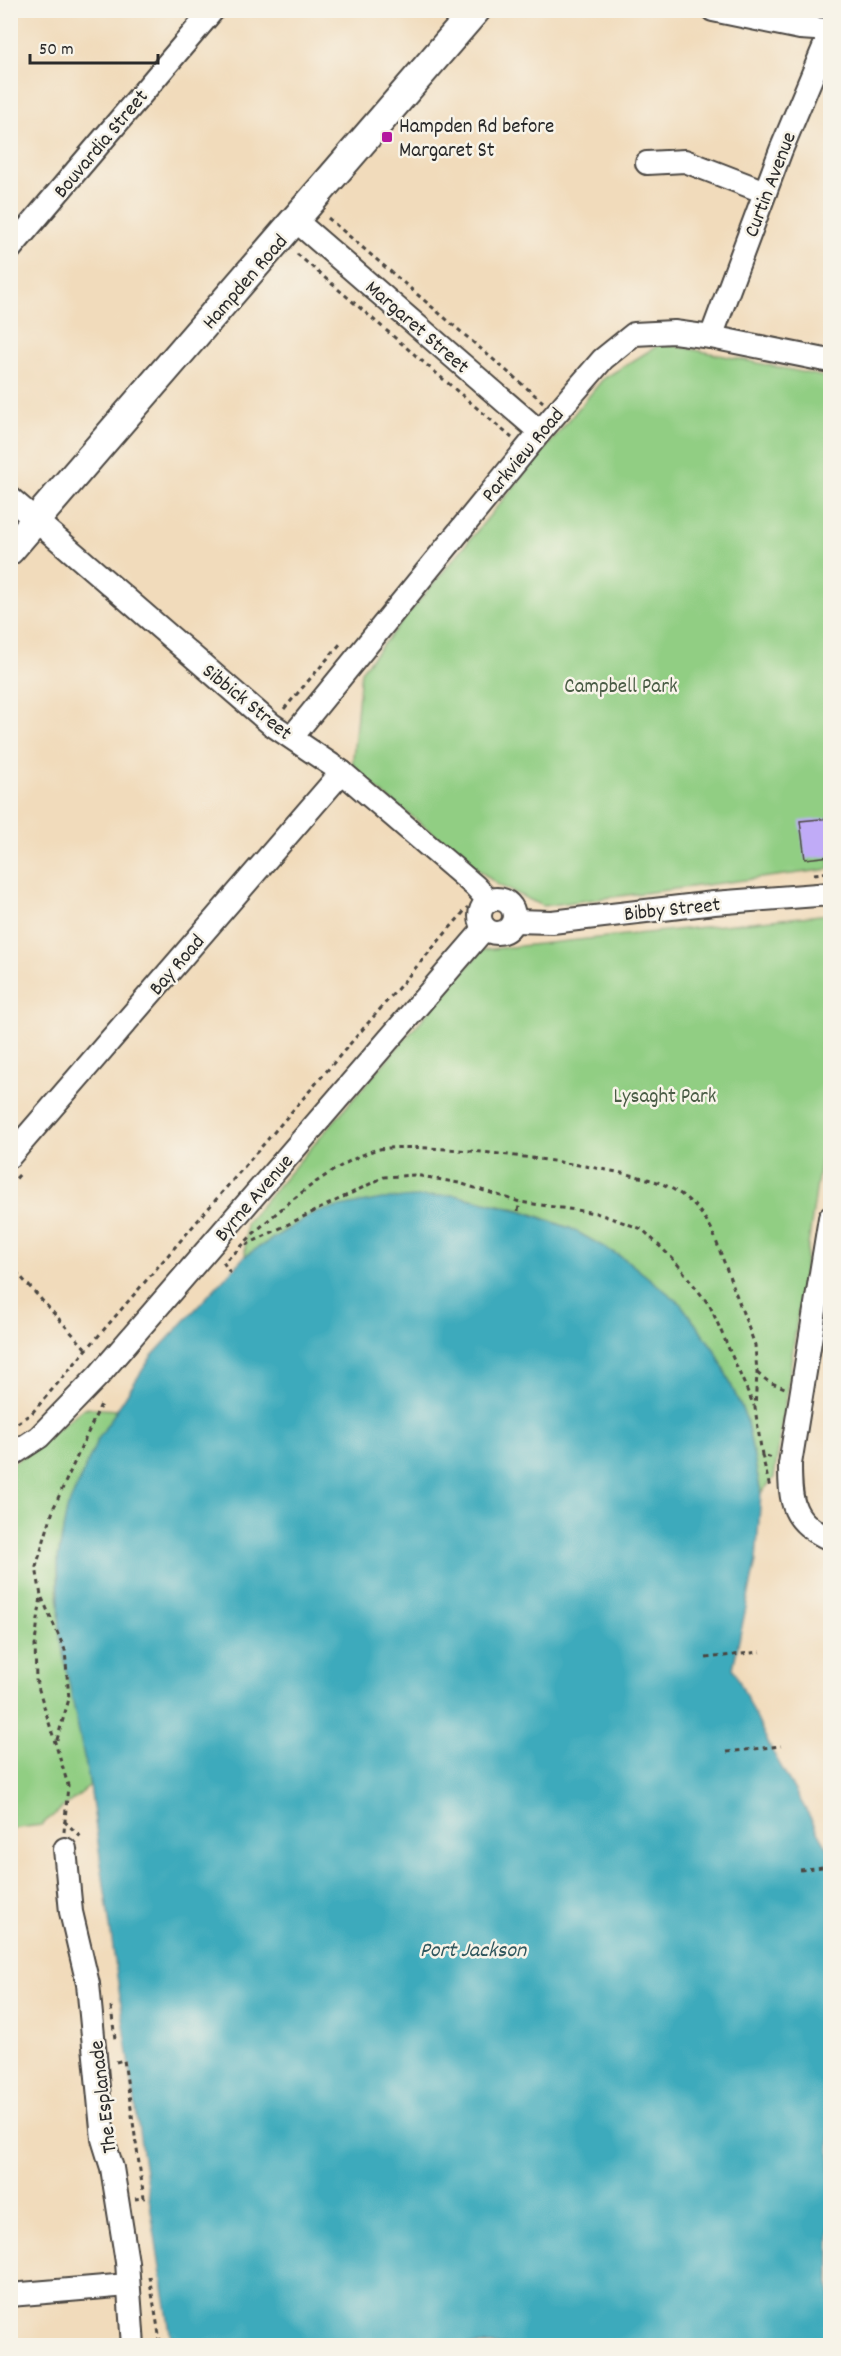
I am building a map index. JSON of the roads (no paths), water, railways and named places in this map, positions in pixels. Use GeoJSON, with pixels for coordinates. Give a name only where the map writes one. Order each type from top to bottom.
{"type":"FeatureCollection","features":[{"type":"Feature","properties":{"kind":"main road","name":"Hampden Road"},"geometry":{"type":"LineString","coordinates":[[10,550],[476,10]]}},
{"type":"Feature","properties":{"kind":"street","name":"Bouvardia Street"},"geometry":{"type":"LineString","coordinates":[[10,249],[213,10]]}},
{"type":"Feature","properties":{"kind":"street"},"geometry":{"type":"LineString","coordinates":[[713,10],[800,28],[831,31]]}},
{"type":"Feature","properties":{"kind":"street","name":"Curtin Avenue"},"geometry":{"type":"LineString","coordinates":[[711,337],[765,192],[831,31]]}},
{"type":"Feature","properties":{"kind":"street"},"geometry":{"type":"LineString","coordinates":[[647,163],[685,161],[765,192]]}},
{"type":"Feature","properties":{"kind":"street","name":"Margaret Street"},"geometry":{"type":"LineString","coordinates":[[295,220],[540,432]]}},
{"type":"Feature","properties":{"kind":"street","name":"Parkview Road"},"geometry":{"type":"LineString","coordinates":[[292,737],[540,432],[603,359],[634,334],[674,332],[711,337],[831,361]]}},
{"type":"Feature","properties":{"kind":"street","name":"Sibbick Street"},"geometry":{"type":"LineString","coordinates":[[10,498],[271,724],[342,772],[485,897]]}},
{"type":"Feature","properties":{"kind":"street","name":"Bay Road"},"geometry":{"type":"LineString","coordinates":[[10,1156],[342,772]]}},
{"type":"Feature","properties":{"kind":"street","name":"Bibby Street"},"geometry":{"type":"LineString","coordinates":[[514,921],[552,922],[714,903],[831,894]]}},
{"type":"Feature","properties":{"kind":"street"},"geometry":{"type":"LineString","coordinates":[[485,897],[500,899],[510,904],[514,910],[514,921],[501,933],[485,928],[480,913],[485,897]]}},
{"type":"Feature","properties":{"kind":"street","name":"Byrne Avenue"},"geometry":{"type":"LineString","coordinates":[[10,1456],[39,1437],[99,1376],[485,928]]}},
{"type":"Feature","properties":{"kind":"street"},"geometry":{"type":"LineString","coordinates":[[831,1218],[790,1464],[790,1496],[797,1516],[814,1532],[831,1539]]}},
{"type":"Feature","properties":{"kind":"street","name":"The Esplanade"},"geometry":{"type":"LineString","coordinates":[[65,1849],[70,1912],[88,1984],[100,2116],[114,2180],[128,2285],[133,2346]]}},
{"type":"Feature","properties":{"kind":"street"},"geometry":{"type":"LineString","coordinates":[[10,2295],[128,2285]]}},
{"type":"Feature","properties":{"kind":"water","name":"Port Jackson"},"geometry":{"type":"Polygon","coordinates":[[[454,1195],[522,1211],[572,1229],[625,1259],[680,1303],[716,1352],[746,1418],[761,1493],[756,1561],[733,1668],[771,1749],[830,1852],[830,2345],[172,2345],[90,1786],[60,1639],[58,1558],[67,1509],[98,1439],[151,1357],[245,1256],[315,1212],[382,1199],[454,1195]]]}},
{"type":"Feature","properties":{"kind":"place","name":"Hampden Rd before Margaret St"},"geometry":{"type":"Point","coordinates":[387,137]}},
{"type":"Feature","properties":{"kind":"park label","name":"Campbell Park"},"geometry":{"type":"Point","coordinates":[621,685]}},
{"type":"Feature","properties":{"kind":"park label","name":"Lysaght Park"},"geometry":{"type":"Point","coordinates":[665,1095]}}]}
